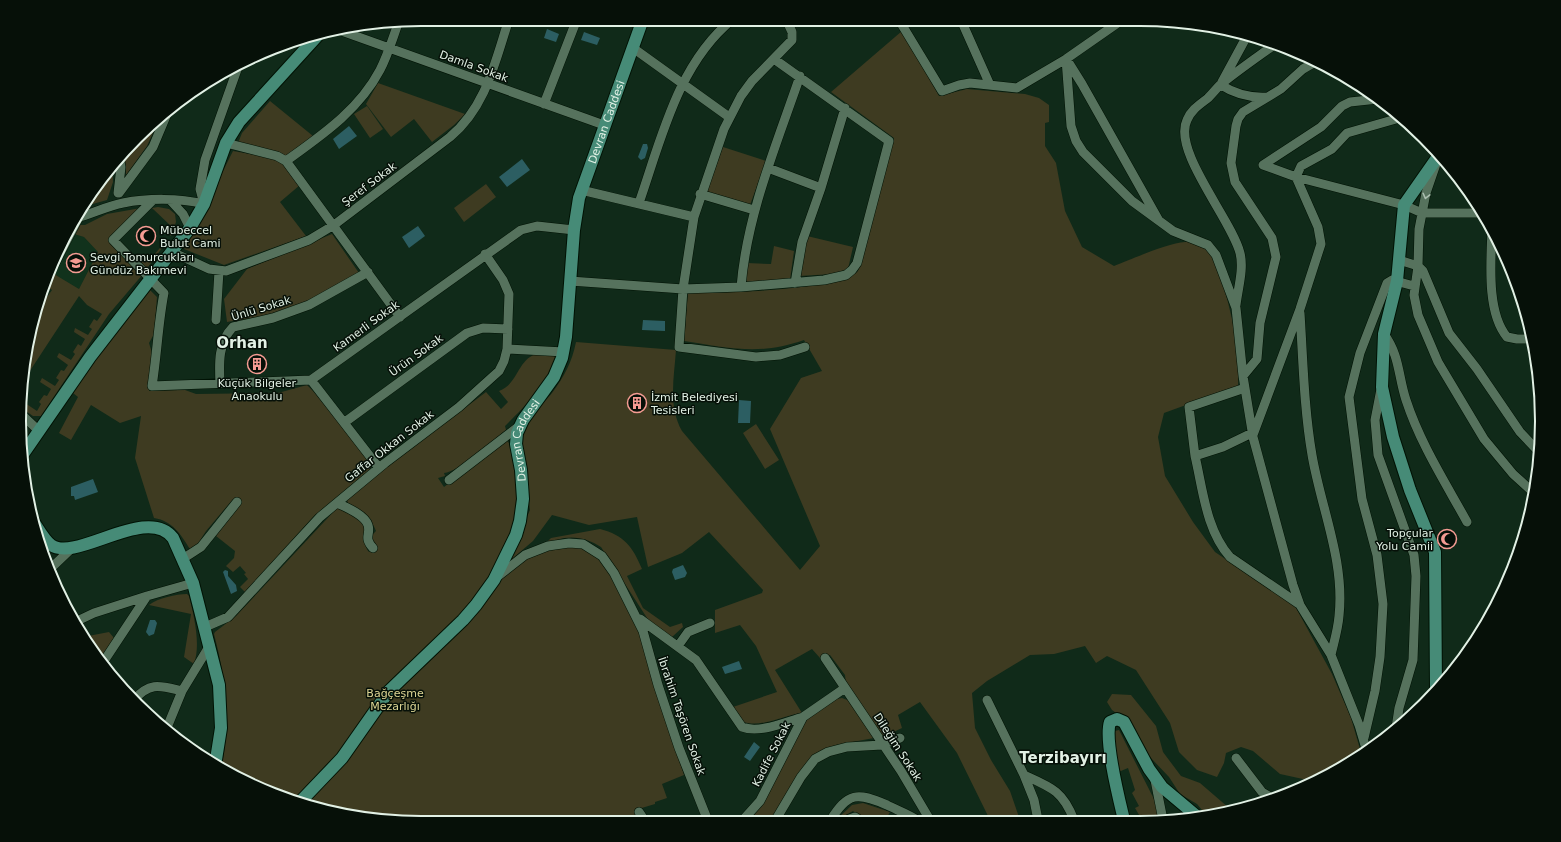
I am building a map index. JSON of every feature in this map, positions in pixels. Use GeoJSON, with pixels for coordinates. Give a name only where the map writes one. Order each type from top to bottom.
{"type":"FeatureCollection","features":[{"type":"Feature","properties":{"kind":"main road","name":"Devran Caddesi"},"geometry":{"type":"LineString","coordinates":[[304,798],[342,758],[371,714],[389,691],[463,620],[494,580],[516,534],[523,509],[521,470],[516,444],[518,427],[554,377],[564,352],[574,230],[581,190],[641,26]]}},
{"type":"Feature","properties":{"kind":"main road"},"geometry":{"type":"LineString","coordinates":[[27,449],[90,357],[190,228],[204,204],[226,143],[247,112],[313,41]]}},
{"type":"Feature","properties":{"kind":"main road"},"geometry":{"type":"LineString","coordinates":[[1436,160],[1404,205],[1396,281],[1384,334],[1382,387],[1389,425],[1407,482],[1435,552],[1436,682]]}},
{"type":"Feature","properties":{"kind":"main road"},"geometry":{"type":"LineString","coordinates":[[43,534],[51,545],[56,547],[72,548],[126,530],[158,528],[170,533],[184,558],[193,584],[210,645],[219,686],[222,717],[216,758]]}},
{"type":"Feature","properties":{"kind":"main road"},"geometry":{"type":"LineString","coordinates":[[1123,816],[1114,778],[1108,726],[1113,720],[1117,719],[1124,722],[1155,778],[1167,793],[1194,813]]}},
{"type":"Feature","properties":{"kind":"street","name":"Şeref Sokak"},"geometry":{"type":"LineString","coordinates":[[172,252],[209,269],[219,271],[239,267],[301,243],[334,225],[460,129],[474,112],[488,84],[507,26]]}},
{"type":"Feature","properties":{"kind":"street"},"geometry":{"type":"LineString","coordinates":[[544,104],[574,26]]}},
{"type":"Feature","properties":{"kind":"street"},"geometry":{"type":"LineString","coordinates":[[639,203],[667,122],[683,83],[713,38],[726,26]]}},
{"type":"Feature","properties":{"kind":"street"},"geometry":{"type":"LineString","coordinates":[[789,26],[792,32],[792,40],[752,82],[729,117],[700,194],[694,217],[684,289],[679,347],[756,357],[780,354],[805,347]]}},
{"type":"Feature","properties":{"kind":"street"},"geometry":{"type":"LineString","coordinates":[[903,26],[942,91],[964,84],[1017,88],[1066,59],[1113,26]]}},
{"type":"Feature","properties":{"kind":"street"},"geometry":{"type":"LineString","coordinates":[[964,26],[990,85]]}},
{"type":"Feature","properties":{"kind":"street"},"geometry":{"type":"LineString","coordinates":[[286,161],[332,127],[355,106],[376,78],[397,27]]}},
{"type":"Feature","properties":{"kind":"street","name":"Damla Sokak"},"geometry":{"type":"LineString","coordinates":[[348,33],[604,125]]}},
{"type":"Feature","properties":{"kind":"street"},"geometry":{"type":"LineString","coordinates":[[1221,85],[1245,40]]}},
{"type":"Feature","properties":{"kind":"street"},"geometry":{"type":"LineString","coordinates":[[633,48],[729,117]]}},
{"type":"Feature","properties":{"kind":"street"},"geometry":{"type":"LineString","coordinates":[[1270,48],[1221,85],[1190,114],[1186,122],[1185,134],[1193,165],[1229,228],[1240,254],[1241,270],[1236,308],[1243,376],[1252,435],[1263,479],[1300,604],[1331,654],[1365,744]]}},
{"type":"Feature","properties":{"kind":"street"},"geometry":{"type":"LineString","coordinates":[[570,282],[684,289],[741,287],[795,283],[838,277],[852,270],[857,263],[889,141],[845,108],[774,59]]}},
{"type":"Feature","properties":{"kind":"street"},"geometry":{"type":"LineString","coordinates":[[1066,59],[1070,117],[1076,141],[1083,152],[1118,188],[1161,223],[1181,235],[1201,241],[1213,250],[1236,308]]}},
{"type":"Feature","properties":{"kind":"street"},"geometry":{"type":"LineString","coordinates":[[1066,59],[1082,84],[1161,223]]}},
{"type":"Feature","properties":{"kind":"street"},"geometry":{"type":"LineString","coordinates":[[1243,376],[1257,359],[1260,323],[1276,257],[1272,238],[1235,182],[1231,163],[1232,151],[1240,116],[1250,107],[1270,97],[1286,85],[1303,69],[1310,65]]}},
{"type":"Feature","properties":{"kind":"street"},"geometry":{"type":"LineString","coordinates":[[84,216],[110,206],[132,202],[188,201],[204,204],[200,189],[205,160],[234,73]]}},
{"type":"Feature","properties":{"kind":"street"},"geometry":{"type":"LineString","coordinates":[[741,287],[745,249],[754,210],[800,76]]}},
{"type":"Feature","properties":{"kind":"street"},"geometry":{"type":"LineString","coordinates":[[1221,85],[1233,92],[1244,95],[1258,98],[1270,97]]}},
{"type":"Feature","properties":{"kind":"street"},"geometry":{"type":"LineString","coordinates":[[1369,100],[1350,102],[1342,106],[1321,127],[1263,165],[1296,177],[1404,205],[1422,213],[1475,213]]}},
{"type":"Feature","properties":{"kind":"street"},"geometry":{"type":"LineString","coordinates":[[795,283],[802,242],[821,188],[845,108]]}},
{"type":"Feature","properties":{"kind":"street"},"geometry":{"type":"LineString","coordinates":[[1195,456],[1223,447],[1252,435],[1300,309],[1318,256],[1321,239],[1318,227],[1296,177],[1301,166],[1332,149],[1347,133],[1394,119]]}},
{"type":"Feature","properties":{"kind":"street"},"geometry":{"type":"LineString","coordinates":[[110,206],[153,147],[164,122]]}},
{"type":"Feature","properties":{"kind":"street"},"geometry":{"type":"LineString","coordinates":[[226,143],[277,156],[286,161],[400,317]]}},
{"type":"Feature","properties":{"kind":"street"},"geometry":{"type":"LineString","coordinates":[[1437,161],[1426,193],[1419,229],[1418,266],[1414,286],[1414,301],[1431,348],[1450,384],[1493,451],[1529,488]]}},
{"type":"Feature","properties":{"kind":"street"},"geometry":{"type":"LineString","coordinates":[[119,193],[121,165]]}},
{"type":"Feature","properties":{"kind":"street"},"geometry":{"type":"LineString","coordinates":[[768,168],[821,188]]}},
{"type":"Feature","properties":{"kind":"street"},"geometry":{"type":"LineString","coordinates":[[581,190],[694,217]]}},
{"type":"Feature","properties":{"kind":"street"},"geometry":{"type":"LineString","coordinates":[[700,194],[754,210]]}},
{"type":"Feature","properties":{"kind":"street"},"geometry":{"type":"LineString","coordinates":[[152,201],[113,240],[164,293],[159,322],[158,347],[152,386],[311,380],[345,422],[379,468]]}},
{"type":"Feature","properties":{"kind":"street"},"geometry":{"type":"LineString","coordinates":[[171,201],[183,214],[190,228]]}},
{"type":"Feature","properties":{"kind":"street","name":"Kamerli Sokak"},"geometry":{"type":"LineString","coordinates":[[311,380],[520,230],[532,226],[574,230]]}},
{"type":"Feature","properties":{"kind":"street"},"geometry":{"type":"LineString","coordinates":[[1492,242],[1492,298],[1499,320],[1508,337],[1526,339]]}},
{"type":"Feature","properties":{"kind":"street","name":"Gaffar Okkan Sokak"},"geometry":{"type":"LineString","coordinates":[[205,627],[228,617],[320,517],[379,468],[460,407],[494,377],[502,366],[507,349],[509,301],[507,287],[485,254]]}},
{"type":"Feature","properties":{"kind":"street"},"geometry":{"type":"LineString","coordinates":[[1399,260],[1418,266],[1427,277],[1444,324],[1449,333],[1477,369],[1520,432],[1534,447]]}},
{"type":"Feature","properties":{"kind":"street"},"geometry":{"type":"LineString","coordinates":[[216,320],[219,271]]}},
{"type":"Feature","properties":{"kind":"street","name":"Ünlü Sokak"},"geometry":{"type":"LineString","coordinates":[[220,383],[219,366],[222,347],[226,337],[233,327],[273,318],[309,305],[368,272]]}},
{"type":"Feature","properties":{"kind":"street"},"geometry":{"type":"LineString","coordinates":[[1364,738],[1375,691],[1380,657],[1383,604],[1377,555],[1362,499],[1349,397],[1360,353],[1387,283],[1389,280],[1414,286]]}},
{"type":"Feature","properties":{"kind":"street"},"geometry":{"type":"LineString","coordinates":[[1300,309],[1308,435],[1336,559],[1339,615],[1331,654]]}},
{"type":"Feature","properties":{"kind":"street","name":"Ürün Sokak"},"geometry":{"type":"LineString","coordinates":[[345,422],[467,332],[484,328],[508,329]]}},
{"type":"Feature","properties":{"kind":"street"},"geometry":{"type":"LineString","coordinates":[[1384,334],[1392,345],[1396,355],[1406,400],[1427,448],[1467,522]]}},
{"type":"Feature","properties":{"kind":"street"},"geometry":{"type":"LineString","coordinates":[[507,349],[564,352]]}},
{"type":"Feature","properties":{"kind":"street"},"geometry":{"type":"LineString","coordinates":[[1382,387],[1375,420],[1378,455],[1414,555],[1416,576],[1413,660],[1398,708],[1397,721]]}},
{"type":"Feature","properties":{"kind":"street"},"geometry":{"type":"LineString","coordinates":[[1245,388],[1189,407],[1195,456],[1213,532],[1223,550],[1230,557],[1300,604]]}},
{"type":"Feature","properties":{"kind":"street"},"geometry":{"type":"LineString","coordinates":[[26,419],[39,432]]}},
{"type":"Feature","properties":{"kind":"street"},"geometry":{"type":"LineString","coordinates":[[449,480],[518,427]]}},
{"type":"Feature","properties":{"kind":"street"},"geometry":{"type":"LineString","coordinates":[[184,558],[201,547],[237,502]]}},
{"type":"Feature","properties":{"kind":"street"},"geometry":{"type":"LineString","coordinates":[[337,503],[366,522],[368,527],[367,540],[373,548]]}},
{"type":"Feature","properties":{"kind":"street","name":"İbrahim Taşören Sokak"},"geometry":{"type":"LineString","coordinates":[[494,580],[514,562],[535,550],[560,544],[583,544],[597,551],[606,560],[637,617],[646,639],[658,684],[679,748],[706,816]]}},
{"type":"Feature","properties":{"kind":"street"},"geometry":{"type":"LineString","coordinates":[[54,566],[72,548]]}},
{"type":"Feature","properties":{"kind":"street"},"geometry":{"type":"LineString","coordinates":[[80,620],[94,613],[147,596],[193,584]]}},
{"type":"Feature","properties":{"kind":"street"},"geometry":{"type":"LineString","coordinates":[[106,658],[147,596]]}},
{"type":"Feature","properties":{"kind":"street"},"geometry":{"type":"LineString","coordinates":[[637,617],[691,655],[701,666],[742,727],[747,729],[757,729],[803,717]]}},
{"type":"Feature","properties":{"kind":"street"},"geometry":{"type":"LineString","coordinates":[[678,646],[688,632],[710,623]]}},
{"type":"Feature","properties":{"kind":"street"},"geometry":{"type":"LineString","coordinates":[[168,724],[182,691],[210,645]]}},
{"type":"Feature","properties":{"kind":"street","name":"Dileğim Sokak"},"geometry":{"type":"LineString","coordinates":[[825,658],[901,771],[928,816]]}},
{"type":"Feature","properties":{"kind":"street"},"geometry":{"type":"LineString","coordinates":[[138,696],[143,691],[155,686],[182,691]]}},
{"type":"Feature","properties":{"kind":"street","name":"Kadife Sokak"},"geometry":{"type":"LineString","coordinates":[[746,816],[760,801],[803,717],[845,688]]}},
{"type":"Feature","properties":{"kind":"street"},"geometry":{"type":"LineString","coordinates":[[987,700],[1024,775],[1034,800],[1037,816]]}},
{"type":"Feature","properties":{"kind":"street"},"geometry":{"type":"LineString","coordinates":[[778,816],[801,777],[815,759],[828,752],[847,746],[882,744],[900,738]]}},
{"type":"Feature","properties":{"kind":"street"},"geometry":{"type":"LineString","coordinates":[[1236,758],[1262,792],[1267,795]]}},
{"type":"Feature","properties":{"kind":"street"},"geometry":{"type":"LineString","coordinates":[[1024,775],[1059,794],[1067,804],[1072,816]]}},
{"type":"Feature","properties":{"kind":"street"},"geometry":{"type":"LineString","coordinates":[[1155,778],[1162,815]]}},
{"type":"Feature","properties":{"kind":"street"},"geometry":{"type":"LineString","coordinates":[[834,816],[847,800],[858,796],[870,798],[908,816]]}},
{"type":"Feature","properties":{"kind":"street"},"geometry":{"type":"LineString","coordinates":[[639,812],[642,816]]}},
{"type":"Feature","properties":{"kind":"shaded area","name":"Sevgi Tomurcukları Gündüz Bakımevi"},"geometry":{"type":"Polygon","coordinates":[[[74,234],[84,237],[98,252],[79,289],[55,275],[74,234]]]}},
{"type":"Feature","properties":{"kind":"green space"},"geometry":{"type":"Polygon","coordinates":[[[902,31],[939,96],[967,89],[1025,94],[1039,98],[1049,105],[1049,122],[1045,123],[1045,146],[1056,163],[1065,211],[1082,247],[1114,266],[1160,248],[1185,242],[1194,243],[1202,247],[1214,258],[1229,305],[1235,337],[1238,386],[1164,413],[1158,437],[1165,476],[1193,522],[1215,552],[1295,606],[1332,674],[1351,718],[1360,748],[1338,763],[1305,780],[1280,774],[1253,751],[1241,747],[1226,753],[1224,763],[1217,777],[1197,770],[1179,752],[1170,723],[1136,670],[1107,656],[1096,663],[1085,646],[1054,654],[1030,655],[987,681],[972,693],[975,728],[991,760],[1010,791],[1019,816],[988,816],[957,753],[920,702],[898,715],[902,728],[883,737],[846,684],[845,675],[830,655],[825,655],[820,658],[812,649],[775,670],[802,713],[766,722],[744,722],[733,707],[777,692],[756,646],[740,625],[715,633],[715,610],[762,593],[763,590],[709,532],[682,553],[648,567],[637,517],[589,525],[552,515],[533,541],[506,564],[530,510],[521,442],[522,434],[528,421],[552,393],[564,375],[570,363],[576,342],[676,350],[673,381],[673,402],[682,431],[800,570],[820,546],[770,429],[801,378],[822,371],[804,340],[788,345],[758,349],[730,348],[684,341],[688,293],[777,290],[803,287],[846,278],[858,271],[894,138],[831,92],[902,31]]]}},
{"type":"Feature","properties":{"kind":"green space"},"geometry":{"type":"Polygon","coordinates":[[[378,83],[465,114],[454,125],[432,142],[414,119],[391,137],[366,104],[378,83]]]}},
{"type":"Feature","properties":{"kind":"green space"},"geometry":{"type":"Polygon","coordinates":[[[270,101],[313,136],[286,156],[238,143],[242,133],[270,101]]]}},
{"type":"Feature","properties":{"kind":"green space"},"geometry":{"type":"Polygon","coordinates":[[[367,106],[383,129],[370,138],[354,114],[367,106]]]}},
{"type":"Feature","properties":{"kind":"green space"},"geometry":{"type":"Polygon","coordinates":[[[154,131],[147,146],[126,175],[125,160],[154,131]]]}},
{"type":"Feature","properties":{"kind":"green space"},"geometry":{"type":"Polygon","coordinates":[[[723,147],[766,161],[750,205],[707,192],[723,147]]]}},
{"type":"Feature","properties":{"kind":"green space"},"geometry":{"type":"Polygon","coordinates":[[[233,151],[273,158],[286,166],[300,185],[280,202],[306,236],[224,265],[184,249],[233,151]]]}},
{"type":"Feature","properties":{"kind":"green space"},"geometry":{"type":"Polygon","coordinates":[[[113,175],[113,182],[107,200],[91,204],[113,175]]]}},
{"type":"Feature","properties":{"kind":"green space"},"geometry":{"type":"Polygon","coordinates":[[[486,184],[496,197],[464,222],[454,208],[486,184]]]}},
{"type":"Feature","properties":{"kind":"green space"},"geometry":{"type":"Polygon","coordinates":[[[158,207],[169,209],[175,214],[176,222],[171,236],[167,232],[172,227],[152,208],[158,207]]]}},
{"type":"Feature","properties":{"kind":"green space"},"geometry":{"type":"Polygon","coordinates":[[[141,208],[110,236],[143,274],[109,314],[41,416],[33,416],[26,411],[27,404],[37,411],[41,404],[39,402],[44,395],[47,396],[51,389],[40,382],[42,378],[55,386],[59,380],[56,378],[61,370],[64,371],[68,365],[57,357],[59,353],[71,360],[75,354],[73,352],[78,344],[81,346],[85,339],[74,332],[75,328],[88,335],[92,329],[89,327],[94,319],[97,321],[102,314],[87,305],[79,296],[29,373],[39,319],[45,299],[52,290],[49,288],[54,274],[79,289],[98,252],[84,237],[74,234],[80,225],[85,225],[107,214],[141,208]]]}},
{"type":"Feature","properties":{"kind":"green space"},"geometry":{"type":"Polygon","coordinates":[[[332,234],[359,273],[299,306],[261,316],[227,322],[224,299],[247,269],[332,234]]]}},
{"type":"Feature","properties":{"kind":"green space"},"geometry":{"type":"Polygon","coordinates":[[[807,236],[853,247],[848,269],[833,274],[799,276],[807,236]]]}},
{"type":"Feature","properties":{"kind":"green space"},"geometry":{"type":"Polygon","coordinates":[[[165,242],[145,271],[139,264],[143,259],[148,262],[165,242]]]}},
{"type":"Feature","properties":{"kind":"green space"},"geometry":{"type":"Polygon","coordinates":[[[774,246],[794,251],[790,280],[745,283],[747,263],[771,264],[774,246]]]}},
{"type":"Feature","properties":{"kind":"green space"},"geometry":{"type":"Polygon","coordinates":[[[147,290],[150,290],[157,297],[154,334],[149,343],[153,356],[149,391],[185,390],[196,394],[278,393],[307,385],[371,463],[370,469],[314,516],[245,592],[240,587],[248,579],[244,574],[246,573],[240,566],[233,572],[226,566],[234,558],[235,551],[216,536],[240,505],[233,499],[206,531],[197,545],[190,549],[176,529],[166,522],[154,518],[135,458],[141,416],[120,423],[91,405],[71,440],[59,433],[78,397],[73,393],[102,349],[147,290]]]}},
{"type":"Feature","properties":{"kind":"green space","name":"Bağçeşme Mezarlığı"},"geometry":{"type":"Polygon","coordinates":[[[539,353],[551,354],[555,357],[554,365],[550,374],[536,394],[505,426],[506,430],[485,448],[467,462],[444,473],[445,476],[438,478],[444,487],[506,439],[515,452],[518,470],[517,518],[494,579],[520,560],[543,551],[571,546],[591,551],[607,565],[642,636],[648,664],[684,775],[662,784],[667,798],[655,802],[655,804],[635,810],[638,816],[421,816],[369,813],[319,803],[294,795],[270,786],[222,762],[226,735],[226,702],[222,668],[214,634],[215,632],[236,616],[338,507],[354,516],[362,523],[365,530],[366,545],[369,552],[375,546],[372,540],[373,534],[376,531],[371,520],[348,503],[347,500],[386,468],[486,392],[501,409],[508,402],[499,391],[506,388],[511,383],[522,365],[532,356],[539,353]]]}},
{"type":"Feature","properties":{"kind":"green space"},"geometry":{"type":"Polygon","coordinates":[[[756,424],[779,460],[765,469],[743,433],[756,424]]]}},
{"type":"Feature","properties":{"kind":"green space"},"geometry":{"type":"Polygon","coordinates":[[[600,529],[621,538],[627,543],[635,554],[642,569],[627,576],[643,608],[670,627],[682,623],[683,627],[672,637],[649,621],[601,547],[593,542],[579,538],[564,538],[548,541],[551,538],[600,529]]]}},
{"type":"Feature","properties":{"kind":"green space"},"geometry":{"type":"Polygon","coordinates":[[[187,594],[189,596],[193,612],[197,639],[194,664],[184,657],[191,614],[149,605],[157,600],[167,597],[187,594]]]}},
{"type":"Feature","properties":{"kind":"green space"},"geometry":{"type":"Polygon","coordinates":[[[109,632],[114,638],[103,654],[90,636],[109,632]]]}},
{"type":"Feature","properties":{"kind":"green space"},"geometry":{"type":"Polygon","coordinates":[[[1112,694],[1131,695],[1156,726],[1163,752],[1181,776],[1200,783],[1227,806],[1203,811],[1197,804],[1180,794],[1169,777],[1149,756],[1126,720],[1112,710],[1107,702],[1112,694]]]}},
{"type":"Feature","properties":{"kind":"green space"},"geometry":{"type":"Polygon","coordinates":[[[842,698],[850,701],[874,738],[836,745],[821,751],[810,758],[775,816],[753,816],[762,806],[805,721],[837,699],[842,698]]]}},
{"type":"Feature","properties":{"kind":"green space"},"geometry":{"type":"Polygon","coordinates":[[[1119,730],[1157,805],[1159,815],[1140,816],[1135,808],[1139,806],[1132,793],[1135,790],[1128,768],[1116,773],[1112,735],[1115,731],[1119,730]]]}},
{"type":"Feature","properties":{"kind":"green space"},"geometry":{"type":"Polygon","coordinates":[[[863,803],[890,812],[888,816],[860,816],[853,811],[844,816],[840,816],[852,805],[863,803]]]}},
{"type":"Feature","properties":{"kind":"water"},"geometry":{"type":"Polygon","coordinates":[[[547,29],[559,34],[556,42],[544,38],[547,29]]]}},
{"type":"Feature","properties":{"kind":"water"},"geometry":{"type":"Polygon","coordinates":[[[584,32],[600,38],[597,45],[581,40],[584,32]]]}},
{"type":"Feature","properties":{"kind":"water"},"geometry":{"type":"Polygon","coordinates":[[[349,126],[357,136],[339,149],[333,139],[349,126]]]}},
{"type":"Feature","properties":{"kind":"water"},"geometry":{"type":"Polygon","coordinates":[[[643,144],[647,144],[648,148],[645,158],[641,160],[638,157],[643,144]]]}},
{"type":"Feature","properties":{"kind":"water"},"geometry":{"type":"Polygon","coordinates":[[[522,159],[530,170],[507,187],[499,177],[522,159]]]}},
{"type":"Feature","properties":{"kind":"water"},"geometry":{"type":"Polygon","coordinates":[[[418,226],[425,236],[409,248],[402,237],[418,226]]]}},
{"type":"Feature","properties":{"kind":"water"},"geometry":{"type":"Polygon","coordinates":[[[643,320],[665,321],[665,331],[642,330],[643,320]]]}},
{"type":"Feature","properties":{"kind":"water"},"geometry":{"type":"Polygon","coordinates":[[[739,400],[751,401],[750,423],[738,423],[739,400]]]}},
{"type":"Feature","properties":{"kind":"water"},"geometry":{"type":"Polygon","coordinates":[[[93,479],[98,492],[75,500],[74,496],[71,496],[71,487],[93,479]]]}},
{"type":"Feature","properties":{"kind":"water"},"geometry":{"type":"Polygon","coordinates":[[[683,565],[687,573],[685,577],[675,580],[672,572],[673,569],[683,565]]]}},
{"type":"Feature","properties":{"kind":"water"},"geometry":{"type":"Polygon","coordinates":[[[225,570],[228,571],[228,576],[236,585],[237,591],[231,594],[223,572],[225,570]]]}},
{"type":"Feature","properties":{"kind":"water"},"geometry":{"type":"Polygon","coordinates":[[[150,620],[155,620],[157,623],[154,634],[149,636],[146,632],[150,620]]]}},
{"type":"Feature","properties":{"kind":"water"},"geometry":{"type":"Polygon","coordinates":[[[739,661],[742,669],[725,674],[722,667],[739,661]]]}},
{"type":"Feature","properties":{"kind":"water"},"geometry":{"type":"Polygon","coordinates":[[[754,742],[760,747],[750,761],[744,757],[754,742]]]}},
{"type":"Feature","properties":{"kind":"place","name":"Mübeccel Bulut Cami"},"geometry":{"type":"Point","coordinates":[146,236]}},
{"type":"Feature","properties":{"kind":"place","name":"Sevgi Tomurcukları Gündüz Bakımevi"},"geometry":{"type":"Point","coordinates":[76,263]}},
{"type":"Feature","properties":{"kind":"place","name":"Küçük Bilgeler Anaokulu"},"geometry":{"type":"Point","coordinates":[257,364]}},
{"type":"Feature","properties":{"kind":"place","name":"İzmit Belediyesi Tesisleri"},"geometry":{"type":"Point","coordinates":[637,403]}},
{"type":"Feature","properties":{"kind":"place","name":"Topçular Yolu Camii"},"geometry":{"type":"Point","coordinates":[1447,539]}},
{"type":"Feature","properties":{"kind":"district","name":"Orhan"},"geometry":{"type":"Point","coordinates":[242,343]}},
{"type":"Feature","properties":{"kind":"district","name":"Terzibayırı"},"geometry":{"type":"Point","coordinates":[1063,758]}}]}
